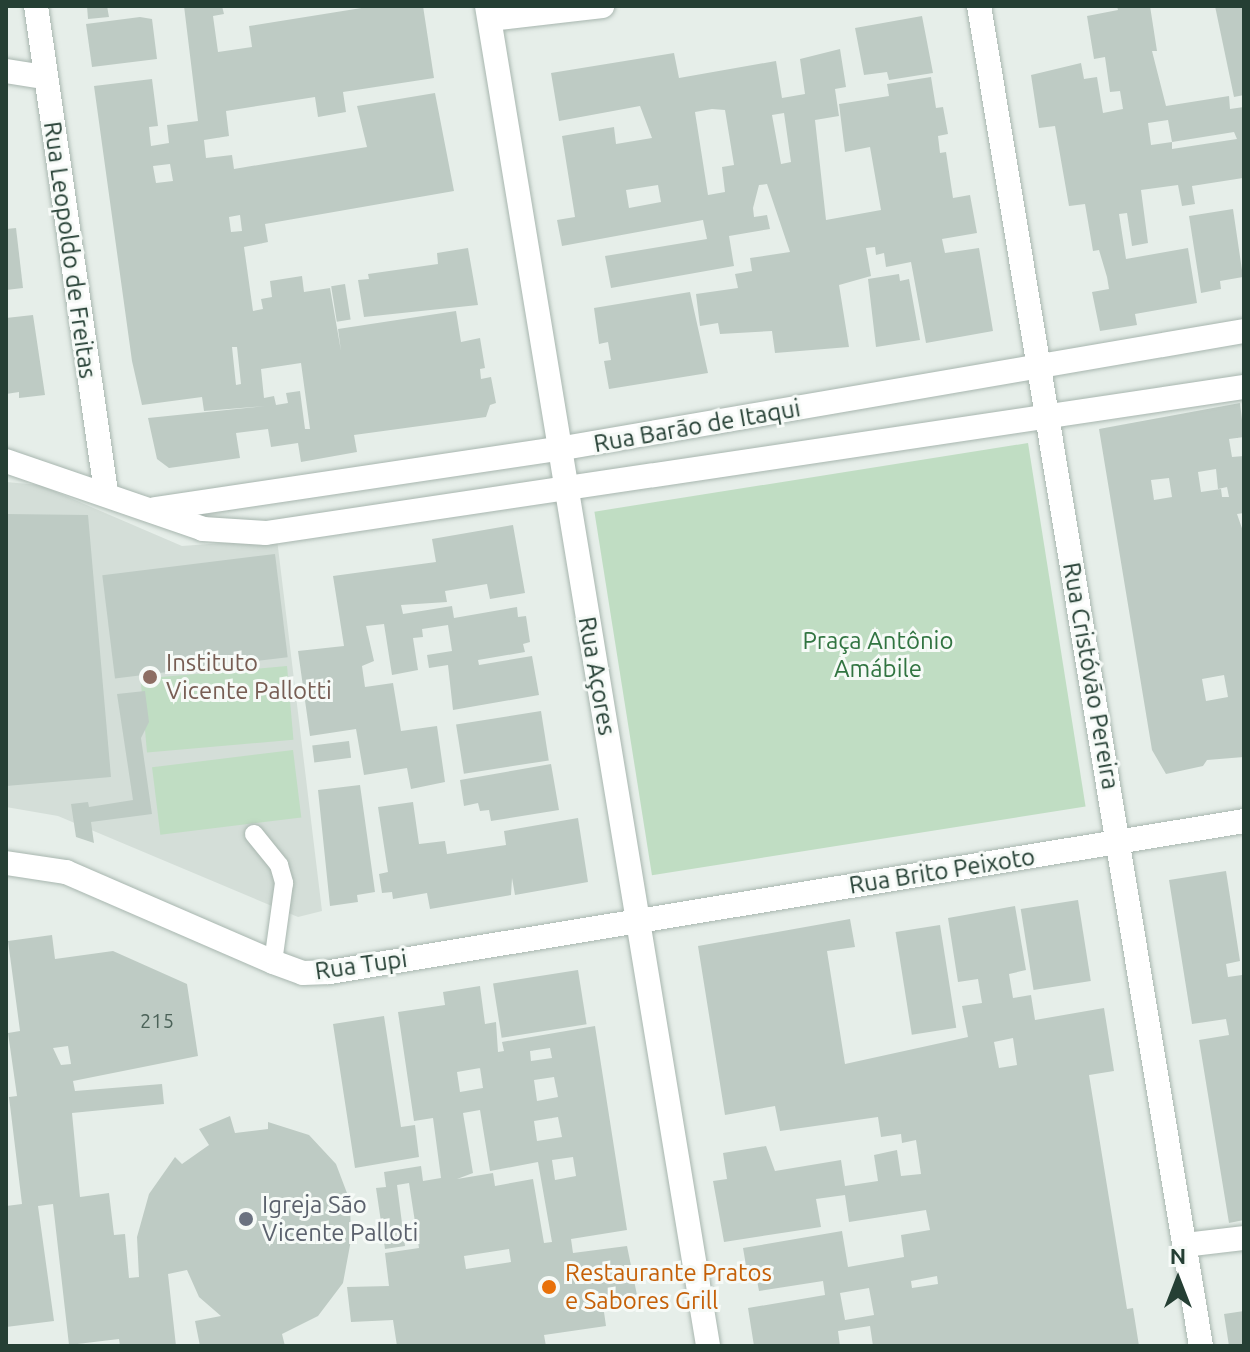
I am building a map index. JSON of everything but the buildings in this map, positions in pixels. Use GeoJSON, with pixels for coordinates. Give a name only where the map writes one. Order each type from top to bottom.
{"type":"FeatureCollection","features":[{"type":"Feature","properties":{"kind":"street","name":"Rua Leopoldo de Freitas"},"geometry":{"type":"LineString","coordinates":[[36,6],[106,494]]}},
{"type":"Feature","properties":{"kind":"street"},"geometry":{"type":"LineString","coordinates":[[489,13],[602,6]]}},
{"type":"Feature","properties":{"kind":"street","name":"Rua Cristóvão Pereira"},"geometry":{"type":"LineString","coordinates":[[979,6],[1201,1346]]}},
{"type":"Feature","properties":{"kind":"street","name":"Rua Açores"},"geometry":{"type":"LineString","coordinates":[[489,13],[558,449],[708,1346]]}},
{"type":"Feature","properties":{"kind":"street"},"geometry":{"type":"LineString","coordinates":[[6,71],[44,77]]}},
{"type":"Feature","properties":{"kind":"street","name":"Rua Barão de Itaqui"},"geometry":{"type":"LineString","coordinates":[[149,509],[558,449],[1244,331]]}},
{"type":"Feature","properties":{"kind":"street","name":"Rua Barão de Itaqui"},"geometry":{"type":"LineString","coordinates":[[6,461],[203,529],[266,533],[566,492],[1244,387]]}},
{"type":"Feature","properties":{"kind":"street","name":"Rua Brito Peixoto"},"geometry":{"type":"LineString","coordinates":[[639,921],[1244,821]]}},
{"type":"Feature","properties":{"kind":"street","name":"Rua Tupi"},"geometry":{"type":"LineString","coordinates":[[6,863],[66,872],[303,973],[330,972],[639,921]]}},
{"type":"Feature","properties":{"kind":"street"},"geometry":{"type":"LineString","coordinates":[[1185,1245],[1244,1238]]}},
{"type":"Feature","properties":{"kind":"lane"},"geometry":{"type":"LineString","coordinates":[[254,834],[279,865],[284,883],[273,962]]}},
{"type":"Feature","properties":{"kind":"shaded area","name":"Instituto Vicente Pallotti"},"geometry":{"type":"Polygon","coordinates":[[[6,482],[40,485],[182,546],[277,539],[322,911],[298,917],[58,816],[6,807],[6,482]]]}},
{"type":"Feature","properties":{"kind":"green space","name":"Praça Antônio Amábile"},"geometry":{"type":"Polygon","coordinates":[[[1028,443],[1086,806],[652,875],[594,512],[1028,443]]]}},
{"type":"Feature","properties":{"kind":"green space"},"geometry":{"type":"Polygon","coordinates":[[[287,666],[293,740],[147,753],[141,679],[287,666]]]}},
{"type":"Feature","properties":{"kind":"green space"},"geometry":{"type":"Polygon","coordinates":[[[293,750],[301,817],[160,835],[152,767],[293,750]]]}},
{"type":"Feature","properties":{"kind":"place","name":"Instituto Vicente Pallotti"},"geometry":{"type":"Point","coordinates":[150,677]}},
{"type":"Feature","properties":{"kind":"place","name":"Igreja São Vicente Palloti"},"geometry":{"type":"Point","coordinates":[246,1219]}},
{"type":"Feature","properties":{"kind":"place","name":"Restaurante Pratos e Sabores Grill"},"geometry":{"type":"Point","coordinates":[549,1287]}}]}
